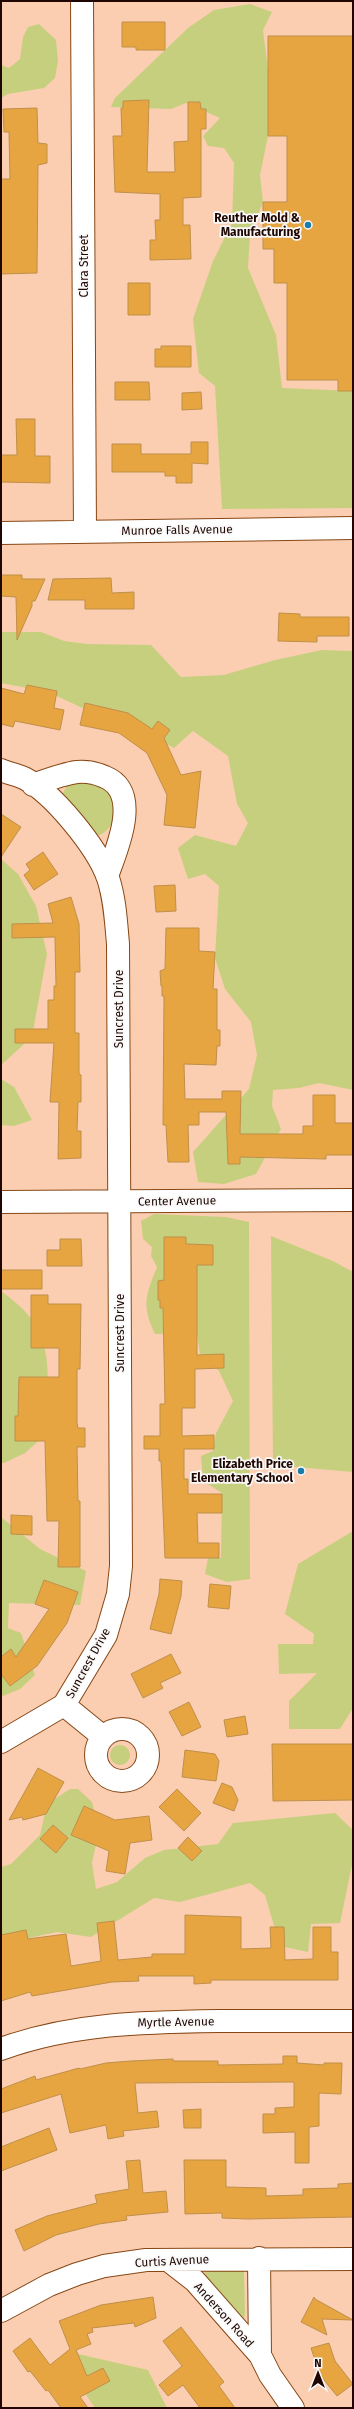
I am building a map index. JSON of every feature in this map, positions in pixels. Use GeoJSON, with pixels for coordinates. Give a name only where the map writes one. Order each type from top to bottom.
{"type":"FeatureCollection","features":[{"type":"Feature","properties":{"kind":"street","name":"Clara Street"},"geometry":{"type":"LineString","coordinates":[[82,1],[85,532]]}},
{"type":"Feature","properties":{"kind":"street","name":"Munroe Falls Avenue"},"geometry":{"type":"LineString","coordinates":[[1,533],[353,528]]}},
{"type":"Feature","properties":{"kind":"street","name":"Suncrest Drive"},"geometry":{"type":"LineString","coordinates":[[1,770],[24,778],[54,803],[74,825],[107,876],[112,895],[118,944],[120,1202],[119,1581],[111,1621],[106,1635],[64,1705],[1,1742]]}},
{"type":"Feature","properties":{"kind":"street"},"geometry":{"type":"LineString","coordinates":[[33,785],[80,772],[100,775],[111,780],[118,787],[123,798],[124,824],[107,876]]}},
{"type":"Feature","properties":{"kind":"street","name":"Center Avenue"},"geometry":{"type":"LineString","coordinates":[[1,1202],[353,1200]]}},
{"type":"Feature","properties":{"kind":"street"},"geometry":{"type":"LineString","coordinates":[[64,1705],[102,1736]]}},
{"type":"Feature","properties":{"kind":"street","name":"Myrtle Avenue"},"geometry":{"type":"LineString","coordinates":[[1,2049],[52,2035],[107,2025],[148,2022],[353,2020]]}},
{"type":"Feature","properties":{"kind":"street","name":"Curtis Avenue"},"geometry":{"type":"LineString","coordinates":[[1,2311],[49,2285],[77,2274],[104,2266],[146,2260],[259,2258],[353,2259]]}},
{"type":"Feature","properties":{"kind":"street","name":"Anderson Road"},"geometry":{"type":"LineString","coordinates":[[259,2258],[260,2355]]}},
{"type":"Feature","properties":{"kind":"street","name":"Anderson Road"},"geometry":{"type":"LineString","coordinates":[[168,2260],[195,2281],[260,2355],[270,2376],[293,2408]]}},
{"type":"Feature","properties":{"kind":"green space"},"geometry":{"type":"Polygon","coordinates":[[[250,4],[272,12],[263,30],[268,70],[268,136],[260,175],[263,202],[250,234],[248,268],[276,335],[282,388],[353,391],[353,508],[222,509],[215,386],[199,373],[193,319],[213,261],[232,223],[234,163],[224,148],[208,146],[203,136],[220,118],[186,103],[171,109],[111,107],[115,98],[188,28],[214,10],[250,4]]]}},
{"type":"Feature","properties":{"kind":"green space"},"geometry":{"type":"Polygon","coordinates":[[[39,24],[56,40],[58,61],[55,78],[44,88],[8,94],[1,98],[1,65],[9,68],[20,59],[23,37],[28,27],[39,24]]]}},
{"type":"Feature","properties":{"kind":"green space"},"geometry":{"type":"Polygon","coordinates":[[[1,632],[41,632],[64,641],[87,644],[151,645],[181,677],[224,675],[275,660],[322,650],[353,651],[353,1090],[319,1083],[299,1088],[273,1090],[272,1106],[281,1129],[256,1174],[224,1184],[198,1182],[193,1152],[249,1089],[257,1055],[251,1022],[225,989],[215,958],[219,886],[205,874],[188,879],[178,848],[195,835],[236,846],[248,823],[237,804],[228,756],[193,731],[174,748],[125,723],[115,723],[48,692],[1,683],[1,632]]]}},
{"type":"Feature","properties":{"kind":"green space"},"geometry":{"type":"Polygon","coordinates":[[[95,781],[111,794],[115,807],[112,823],[105,832],[100,835],[96,835],[64,798],[63,793],[68,783],[95,781]]]}},
{"type":"Feature","properties":{"kind":"green space"},"geometry":{"type":"Polygon","coordinates":[[[1,859],[18,874],[36,906],[47,954],[32,1037],[1,1065],[1,859]]]}},
{"type":"Feature","properties":{"kind":"green space"},"geometry":{"type":"Polygon","coordinates":[[[1,1079],[14,1087],[32,1120],[14,1126],[1,1125],[1,1079]]]}},
{"type":"Feature","properties":{"kind":"green space"},"geometry":{"type":"Polygon","coordinates":[[[154,1214],[226,1217],[249,1222],[250,1579],[227,1582],[205,1574],[208,1558],[221,1558],[222,1493],[203,1481],[201,1456],[213,1451],[216,1433],[233,1401],[219,1371],[200,1355],[197,1333],[155,1334],[148,1315],[147,1300],[150,1285],[157,1267],[151,1256],[152,1247],[143,1239],[141,1221],[154,1214]]]}},
{"type":"Feature","properties":{"kind":"green space"},"geometry":{"type":"Polygon","coordinates":[[[271,1236],[333,1261],[353,1272],[353,1472],[273,1465],[271,1236]]]}},
{"type":"Feature","properties":{"kind":"green space"},"geometry":{"type":"Polygon","coordinates":[[[1,1291],[31,1318],[41,1335],[45,1349],[48,1377],[45,1435],[25,1453],[4,1463],[1,1463],[1,1291]]]}},
{"type":"Feature","properties":{"kind":"green space"},"geometry":{"type":"Polygon","coordinates":[[[1,1517],[40,1549],[86,1571],[80,1605],[9,1603],[8,1628],[21,1633],[35,1675],[20,1689],[3,1696],[1,1693],[1,1517]]]}},
{"type":"Feature","properties":{"kind":"green space"},"geometry":{"type":"Polygon","coordinates":[[[353,1531],[353,1708],[340,1729],[289,1729],[289,1701],[317,1673],[279,1674],[278,1644],[313,1644],[314,1634],[285,1614],[298,1564],[353,1531]]]}},
{"type":"Feature","properties":{"kind":"green space"},"geometry":{"type":"Polygon","coordinates":[[[120,1745],[127,1748],[130,1755],[127,1762],[120,1765],[113,1762],[110,1755],[113,1748],[120,1745]]]}},
{"type":"Feature","properties":{"kind":"green space"},"geometry":{"type":"Polygon","coordinates":[[[70,1789],[78,1789],[92,1802],[99,1830],[92,1863],[96,1889],[117,1882],[145,1858],[164,1850],[218,1844],[233,1823],[335,1813],[353,1830],[353,1860],[340,1923],[311,1924],[308,1952],[280,1946],[265,1895],[250,1883],[180,1902],[154,1898],[91,1937],[57,1932],[1,1944],[1,1867],[11,1864],[40,1835],[47,1804],[70,1789]]]}},
{"type":"Feature","properties":{"kind":"green space"},"geometry":{"type":"Polygon","coordinates":[[[240,2268],[244,2271],[245,2313],[244,2319],[238,2320],[205,2274],[205,2269],[240,2268]]]}},
{"type":"Feature","properties":{"kind":"green space"},"geometry":{"type":"Polygon","coordinates":[[[78,2354],[148,2370],[167,2408],[95,2408],[72,2374],[78,2354]]]}},
{"type":"Feature","properties":{"kind":"building"},"geometry":{"type":"Polygon","coordinates":[[[122,22],[165,22],[165,50],[136,50],[136,47],[122,47],[122,22]]]}},
{"type":"Feature","properties":{"kind":"building","name":"Reuther Mold & Manufacturing"},"geometry":{"type":"Polygon","coordinates":[[[268,36],[353,36],[353,391],[338,391],[338,380],[287,380],[287,283],[274,283],[274,249],[263,249],[263,202],[287,202],[287,136],[268,136],[268,36]]]}},
{"type":"Feature","properties":{"kind":"building"},"geometry":{"type":"Polygon","coordinates":[[[149,100],[147,172],[175,172],[174,142],[188,141],[188,102],[200,102],[201,109],[206,109],[206,129],[201,129],[201,197],[183,198],[183,225],[190,225],[191,259],[150,260],[150,240],[156,240],[155,220],[160,220],[160,194],[115,192],[113,136],[122,136],[121,108],[123,108],[123,101],[149,100]]]}},
{"type":"Feature","properties":{"kind":"building"},"geometry":{"type":"Polygon","coordinates":[[[37,108],[38,143],[47,144],[47,163],[38,165],[37,273],[1,274],[1,179],[10,179],[9,132],[4,132],[3,109],[37,108]]]}},
{"type":"Feature","properties":{"kind":"building"},"geometry":{"type":"Polygon","coordinates":[[[128,283],[150,283],[150,315],[128,315],[128,283]]]}},
{"type":"Feature","properties":{"kind":"building"},"geometry":{"type":"Polygon","coordinates":[[[161,346],[191,346],[191,367],[155,367],[155,349],[161,349],[161,346]]]}},
{"type":"Feature","properties":{"kind":"building"},"geometry":{"type":"Polygon","coordinates":[[[115,382],[149,382],[150,400],[115,400],[115,382]]]}},
{"type":"Feature","properties":{"kind":"building"},"geometry":{"type":"Polygon","coordinates":[[[201,392],[202,409],[182,410],[182,393],[201,392]]]}},
{"type":"Feature","properties":{"kind":"building"},"geometry":{"type":"Polygon","coordinates":[[[16,419],[35,419],[35,456],[50,456],[50,483],[1,482],[1,455],[17,455],[16,419]]]}},
{"type":"Feature","properties":{"kind":"building"},"geometry":{"type":"Polygon","coordinates":[[[191,442],[208,442],[208,464],[192,463],[192,483],[176,483],[176,476],[165,476],[165,472],[112,472],[112,444],[141,444],[141,454],[191,454],[191,442]]]}},
{"type":"Feature","properties":{"kind":"building"},"geometry":{"type":"Polygon","coordinates":[[[1,575],[22,575],[22,579],[45,579],[35,601],[32,601],[32,606],[17,640],[16,597],[1,596],[1,575]]]}},
{"type":"Feature","properties":{"kind":"building"},"geometry":{"type":"Polygon","coordinates":[[[111,578],[112,593],[134,592],[134,609],[85,609],[85,600],[48,600],[53,579],[111,578]]]}},
{"type":"Feature","properties":{"kind":"building"},"geometry":{"type":"Polygon","coordinates":[[[279,613],[300,614],[300,617],[349,617],[349,636],[317,636],[317,642],[278,641],[279,613]]]}},
{"type":"Feature","properties":{"kind":"building"},"geometry":{"type":"Polygon","coordinates":[[[27,685],[57,691],[54,708],[64,710],[60,730],[15,721],[13,727],[1,724],[1,688],[24,694],[27,685]]]}},
{"type":"Feature","properties":{"kind":"building"},"geometry":{"type":"Polygon","coordinates":[[[85,703],[128,713],[152,729],[158,721],[170,730],[164,738],[181,775],[201,771],[195,828],[164,825],[167,795],[147,753],[119,733],[80,725],[85,703]]]}},
{"type":"Feature","properties":{"kind":"building"},"geometry":{"type":"Polygon","coordinates":[[[1,814],[21,827],[1,857],[1,814]]]}},
{"type":"Feature","properties":{"kind":"building"},"geometry":{"type":"Polygon","coordinates":[[[43,852],[58,874],[34,890],[24,875],[30,870],[26,864],[43,852]]]}},
{"type":"Feature","properties":{"kind":"building"},"geometry":{"type":"Polygon","coordinates":[[[175,885],[176,911],[156,912],[154,886],[175,885]]]}},
{"type":"Feature","properties":{"kind":"building"},"geometry":{"type":"Polygon","coordinates":[[[71,897],[79,924],[80,972],[75,972],[75,1033],[79,1033],[81,1102],[78,1102],[77,1131],[81,1131],[81,1158],[58,1159],[59,1102],[50,1102],[54,1043],[15,1043],[15,1029],[48,1029],[48,1000],[54,1000],[54,986],[56,986],[55,937],[12,938],[12,924],[53,923],[48,904],[71,897]]]}},
{"type":"Feature","properties":{"kind":"building"},"geometry":{"type":"Polygon","coordinates":[[[166,928],[199,928],[199,951],[215,952],[213,989],[217,989],[217,1030],[220,1030],[220,1046],[217,1046],[216,1065],[184,1064],[185,1099],[222,1099],[222,1091],[241,1091],[240,1134],[303,1134],[303,1126],[313,1126],[313,1095],[335,1095],[335,1123],[353,1123],[353,1155],[326,1155],[326,1159],[240,1157],[240,1164],[228,1164],[226,1112],[199,1112],[199,1125],[188,1125],[189,1162],[168,1162],[166,1125],[163,1125],[164,996],[162,996],[160,971],[165,969],[166,928]]]}},
{"type":"Feature","properties":{"kind":"building"},"geometry":{"type":"Polygon","coordinates":[[[164,1237],[186,1237],[186,1244],[213,1245],[213,1265],[197,1265],[197,1355],[224,1354],[224,1368],[195,1369],[195,1408],[182,1408],[182,1436],[214,1435],[214,1449],[184,1449],[184,1479],[188,1479],[188,1494],[222,1494],[222,1513],[197,1513],[198,1543],[219,1543],[219,1558],[165,1558],[161,1461],[159,1461],[159,1449],[144,1449],[144,1436],[160,1436],[160,1404],[165,1404],[163,1308],[160,1308],[160,1300],[158,1300],[158,1281],[164,1280],[164,1237]]]}},
{"type":"Feature","properties":{"kind":"building"},"geometry":{"type":"Polygon","coordinates":[[[60,1239],[81,1239],[82,1266],[47,1266],[47,1250],[60,1250],[60,1239]]]}},
{"type":"Feature","properties":{"kind":"building"},"geometry":{"type":"Polygon","coordinates":[[[1,1270],[42,1270],[42,1289],[1,1289],[1,1270]]]}},
{"type":"Feature","properties":{"kind":"building"},"geometry":{"type":"Polygon","coordinates":[[[31,1295],[48,1295],[48,1304],[81,1304],[80,1369],[77,1369],[77,1423],[78,1428],[85,1428],[85,1447],[77,1447],[78,1501],[80,1501],[80,1567],[58,1567],[59,1521],[47,1521],[45,1441],[15,1441],[15,1416],[18,1416],[19,1377],[59,1377],[59,1348],[31,1348],[31,1295]]]}},
{"type":"Feature","properties":{"kind":"building"},"geometry":{"type":"Polygon","coordinates":[[[11,1515],[32,1516],[32,1535],[11,1534],[11,1515]]]}},
{"type":"Feature","properties":{"kind":"building"},"geometry":{"type":"Polygon","coordinates":[[[160,1579],[182,1581],[181,1596],[171,1634],[150,1629],[159,1594],[160,1579]]]}},
{"type":"Feature","properties":{"kind":"building"},"geometry":{"type":"Polygon","coordinates":[[[44,1580],[78,1592],[67,1623],[37,1666],[10,1686],[1,1674],[1,1657],[11,1649],[16,1657],[49,1609],[35,1604],[44,1580]]]}},
{"type":"Feature","properties":{"kind":"building"},"geometry":{"type":"Polygon","coordinates":[[[210,1584],[231,1586],[229,1609],[208,1607],[210,1584]]]}},
{"type":"Feature","properties":{"kind":"building"},"geometry":{"type":"Polygon","coordinates":[[[171,1654],[181,1673],[160,1683],[163,1688],[143,1698],[131,1674],[171,1654]]]}},
{"type":"Feature","properties":{"kind":"building"},"geometry":{"type":"Polygon","coordinates":[[[189,1702],[201,1727],[182,1736],[169,1712],[189,1702]]]}},
{"type":"Feature","properties":{"kind":"building"},"geometry":{"type":"Polygon","coordinates":[[[245,1716],[248,1734],[227,1737],[224,1720],[245,1716]]]}},
{"type":"Feature","properties":{"kind":"building"},"geometry":{"type":"Polygon","coordinates":[[[272,1744],[353,1744],[353,1800],[273,1801],[272,1744]]]}},
{"type":"Feature","properties":{"kind":"building"},"geometry":{"type":"Polygon","coordinates":[[[185,1750],[215,1754],[219,1761],[216,1781],[182,1777],[185,1750]]]}},
{"type":"Feature","properties":{"kind":"building"},"geometry":{"type":"Polygon","coordinates":[[[38,1768],[64,1782],[46,1814],[23,1820],[22,1817],[9,1820],[38,1768]]]}},
{"type":"Feature","properties":{"kind":"building"},"geometry":{"type":"Polygon","coordinates":[[[222,1783],[232,1787],[238,1800],[234,1811],[213,1803],[222,1783]]]}},
{"type":"Feature","properties":{"kind":"building"},"geometry":{"type":"Polygon","coordinates":[[[177,1789],[201,1813],[184,1831],[159,1807],[177,1789]]]}},
{"type":"Feature","properties":{"kind":"building"},"geometry":{"type":"Polygon","coordinates":[[[84,1806],[115,1820],[149,1816],[152,1840],[130,1843],[125,1874],[106,1871],[109,1851],[71,1835],[84,1806]]]}},
{"type":"Feature","properties":{"kind":"building"},"geometry":{"type":"Polygon","coordinates":[[[53,1825],[68,1838],[56,1853],[40,1839],[53,1825]]]}},
{"type":"Feature","properties":{"kind":"building"},"geometry":{"type":"Polygon","coordinates":[[[188,1837],[202,1851],[192,1861],[178,1848],[188,1837]]]}},
{"type":"Feature","properties":{"kind":"building"},"geometry":{"type":"Polygon","coordinates":[[[185,1915],[241,1917],[241,1949],[271,1948],[270,1927],[284,1927],[285,1960],[313,1959],[313,1927],[331,1927],[331,1952],[338,1952],[338,1980],[211,1980],[211,1983],[194,1984],[194,1976],[138,1976],[139,1981],[112,1982],[32,1996],[30,1992],[1,2001],[1,1935],[26,1930],[28,1939],[66,1934],[71,1966],[101,1961],[97,1923],[114,1921],[118,1960],[152,1957],[152,1954],[185,1954],[185,1915]]]}},
{"type":"Feature","properties":{"kind":"building"},"geometry":{"type":"Polygon","coordinates":[[[283,2056],[297,2056],[297,2063],[324,2065],[324,2063],[342,2063],[341,2094],[319,2093],[319,2126],[309,2127],[309,2163],[295,2163],[295,2132],[263,2133],[263,2114],[275,2114],[275,2108],[294,2107],[294,2082],[135,2083],[138,2113],[157,2111],[159,2127],[123,2131],[124,2136],[108,2139],[106,2125],[70,2133],[61,2094],[1,2113],[1,2089],[35,2076],[36,2080],[79,2068],[106,2063],[131,2061],[173,2059],[173,2061],[218,2061],[218,2065],[283,2064],[283,2056]]]}},
{"type":"Feature","properties":{"kind":"building"},"geometry":{"type":"Polygon","coordinates":[[[201,2109],[201,2128],[184,2128],[183,2110],[201,2109]]]}},
{"type":"Feature","properties":{"kind":"building"},"geometry":{"type":"Polygon","coordinates":[[[49,2128],[57,2150],[1,2171],[1,2147],[49,2128]]]}},
{"type":"Feature","properties":{"kind":"building"},"geometry":{"type":"Polygon","coordinates":[[[140,2160],[143,2193],[166,2191],[168,2212],[126,2216],[127,2220],[99,2224],[56,2235],[24,2251],[15,2230],[47,2216],[97,2203],[95,2195],[129,2189],[126,2161],[140,2160]]]}},
{"type":"Feature","properties":{"kind":"building"},"geometry":{"type":"Polygon","coordinates":[[[184,2160],[226,2160],[226,2187],[266,2188],[266,2196],[303,2195],[303,2189],[338,2188],[338,2184],[353,2183],[353,2217],[248,2219],[222,2218],[222,2213],[185,2214],[184,2160]]]}},
{"type":"Feature","properties":{"kind":"building"},"geometry":{"type":"Polygon","coordinates":[[[153,2297],[156,2318],[135,2327],[134,2323],[92,2328],[93,2332],[87,2334],[91,2344],[76,2350],[87,2376],[103,2368],[110,2381],[80,2397],[88,2408],[61,2408],[48,2390],[46,2391],[30,2371],[28,2372],[13,2351],[30,2338],[50,2365],[70,2349],[59,2321],[101,2305],[153,2297]]]}},
{"type":"Feature","properties":{"kind":"building"},"geometry":{"type":"Polygon","coordinates":[[[314,2297],[315,2299],[353,2320],[322,2319],[327,2335],[301,2322],[314,2297]]]}},
{"type":"Feature","properties":{"kind":"building"},"geometry":{"type":"Polygon","coordinates":[[[181,2327],[224,2382],[219,2386],[235,2408],[200,2408],[183,2385],[168,2396],[159,2385],[182,2366],[163,2341],[181,2327]]]}},
{"type":"Feature","properties":{"kind":"building"},"geometry":{"type":"Polygon","coordinates":[[[329,2343],[335,2361],[353,2384],[337,2396],[320,2375],[311,2348],[329,2343]]]}},
{"type":"Feature","properties":{"kind":"place","name":"Reuther Mold & Manufacturing"},"geometry":{"type":"Point","coordinates":[308,225]}},
{"type":"Feature","properties":{"kind":"place","name":"Elizabeth Price Elementary School"},"geometry":{"type":"Point","coordinates":[301,1471]}}]}
